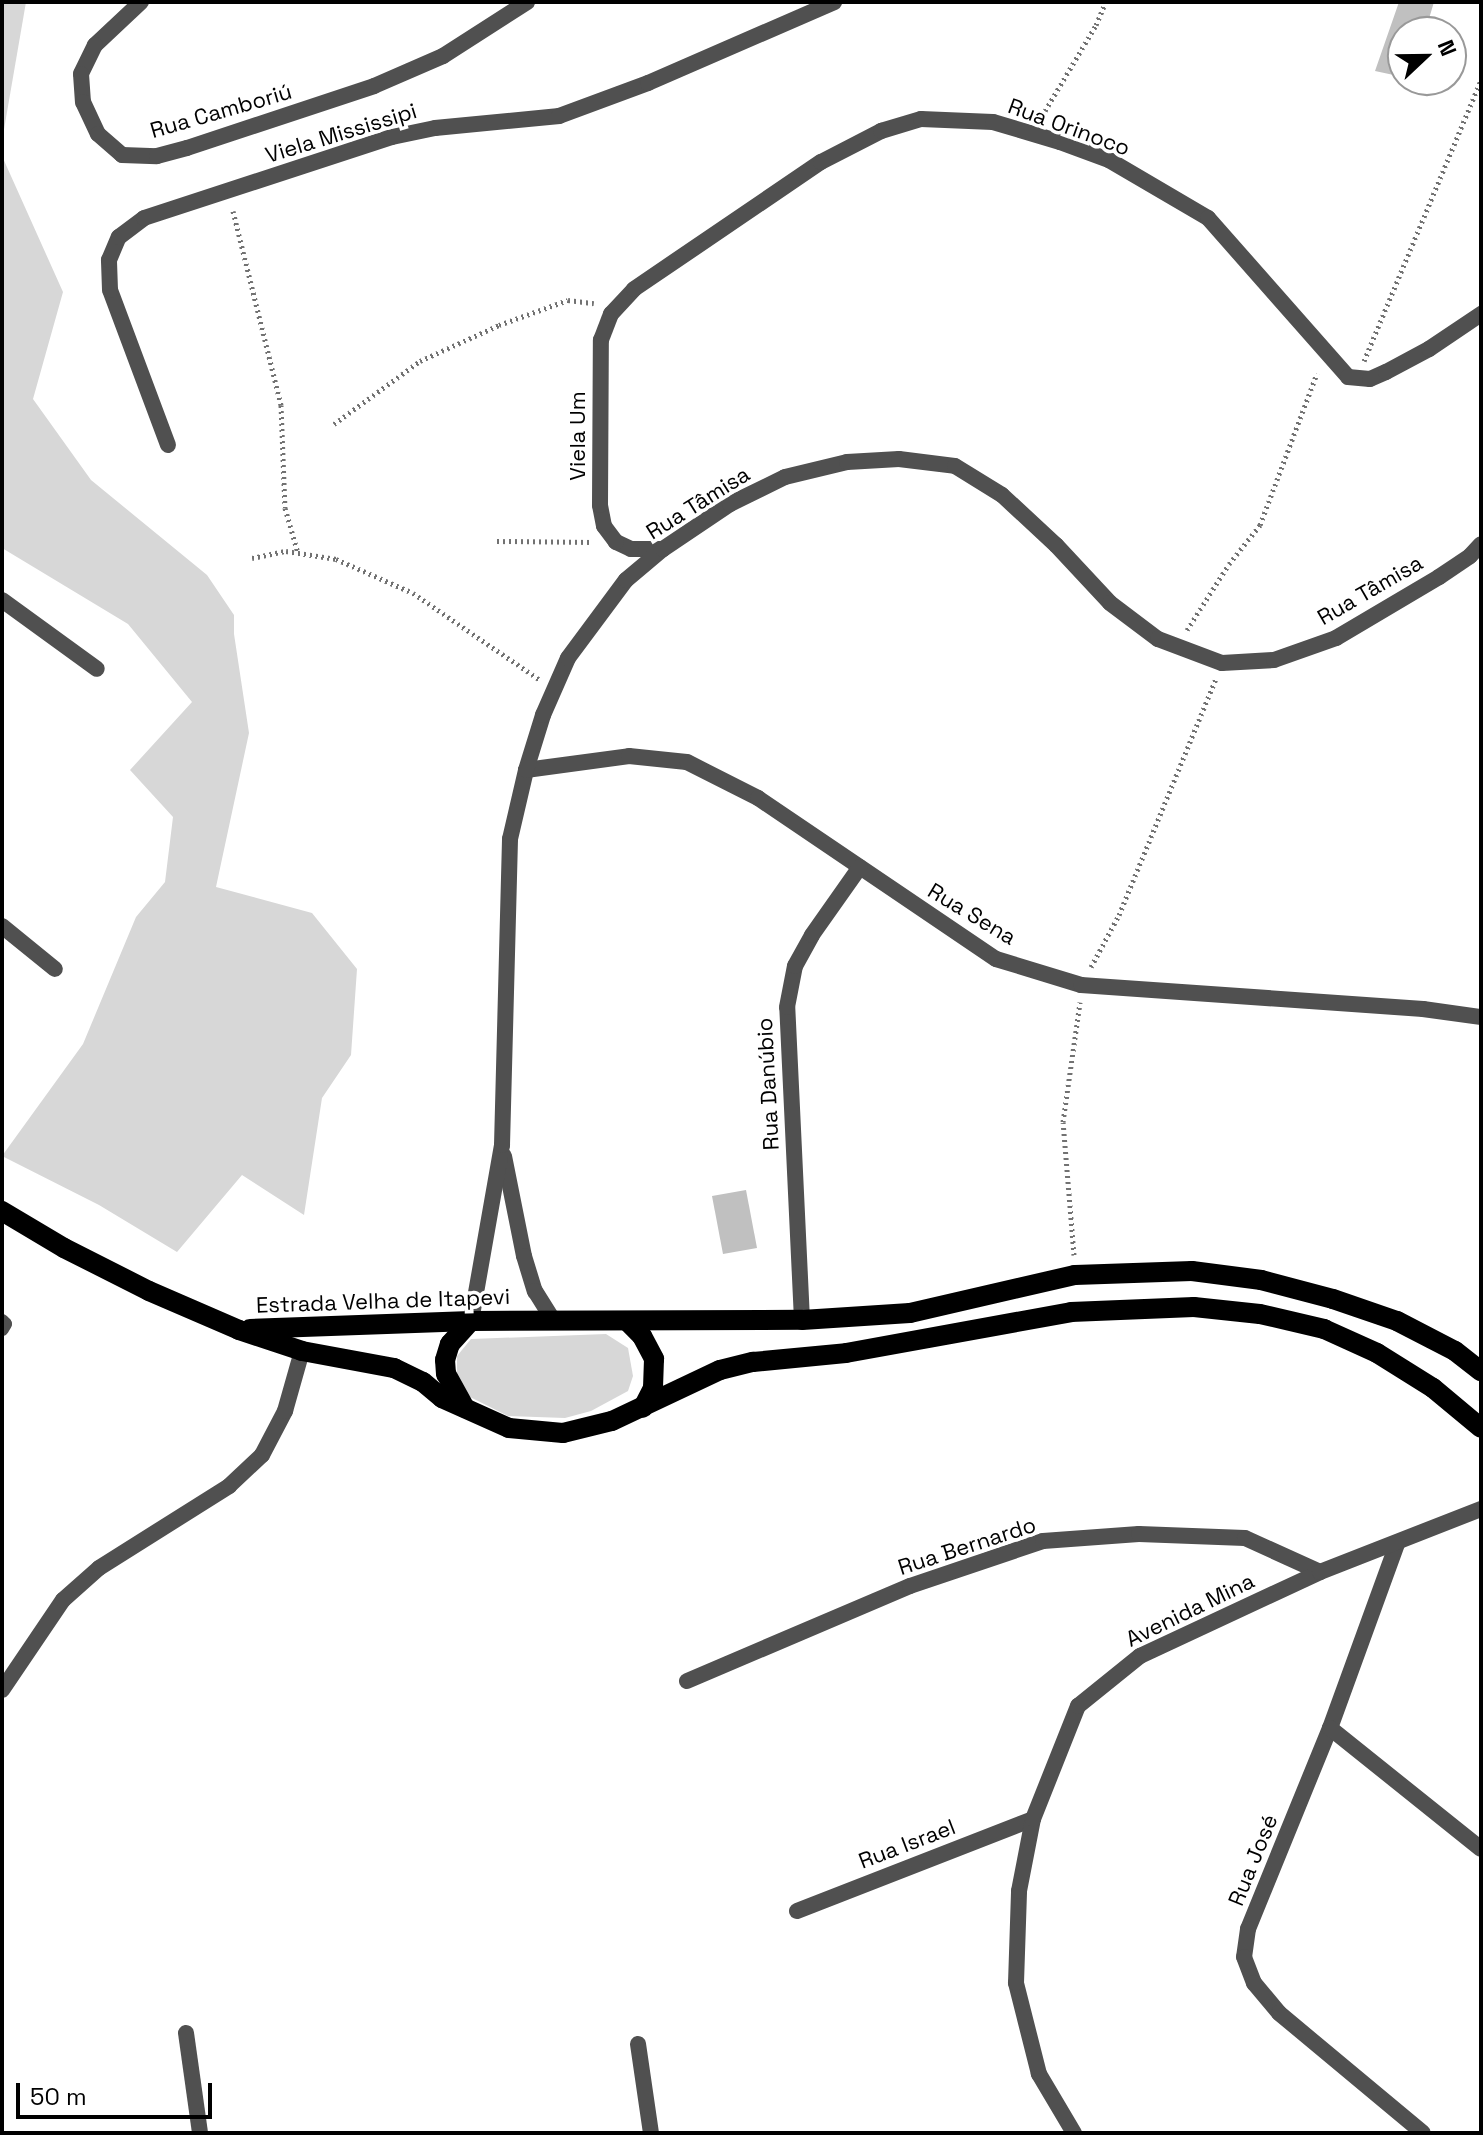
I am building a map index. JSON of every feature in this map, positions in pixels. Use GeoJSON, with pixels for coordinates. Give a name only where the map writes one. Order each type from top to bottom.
{"type":"FeatureCollection","features":[{"type":"Feature","properties":{"kind":"main road"},"geometry":{"type":"LineString","coordinates":[[2,1211],[64,1248],[149,1291],[239,1330]]}},
{"type":"Feature","properties":{"kind":"main road","name":"Estrada Velha de Itapevi"},"geometry":{"type":"LineString","coordinates":[[239,1330],[471,1321],[802,1320],[910,1313],[1075,1275],[1192,1271],[1261,1280],[1397,1321],[1455,1351],[1481,1371]]}},
{"type":"Feature","properties":{"kind":"main road","name":"Estrada Velha de Itapevi"},"geometry":{"type":"LineString","coordinates":[[239,1330],[302,1351],[394,1368],[465,1408],[509,1428],[563,1433],[612,1421],[720,1370],[753,1362],[877,1348],[1071,1312],[1194,1307],[1260,1314],[1324,1329],[1377,1353],[1433,1388],[1481,1428]]}},
{"type":"Feature","properties":{"kind":"main road"},"geometry":{"type":"LineString","coordinates":[[465,1408],[446,1374],[445,1360],[450,1344],[471,1321]]}},
{"type":"Feature","properties":{"kind":"main road"},"geometry":{"type":"LineString","coordinates":[[627,1321],[642,1336],[654,1359],[653,1388],[643,1408]]}},
{"type":"Feature","properties":{"kind":"street","name":"Rua Camboriú"},"geometry":{"type":"LineString","coordinates":[[141,2],[95,45],[81,74],[83,102],[98,134],[122,155],[157,156],[187,148],[374,86],[443,56],[527,2]]}},
{"type":"Feature","properties":{"kind":"street","name":"Viela Mississipi"},"geometry":{"type":"LineString","coordinates":[[168,445],[110,290],[109,260],[119,237],[144,218],[392,137],[435,128],[559,116],[648,83],[834,2]]}},
{"type":"Feature","properties":{"kind":"street","name":"Rua Orinoco"},"geometry":{"type":"LineString","coordinates":[[634,289],[821,162],[881,131],[921,119],[964,118],[993,122],[1031,133],[1109,160],[1208,218],[1325,353],[1348,377],[1356,380]]}},
{"type":"Feature","properties":{"kind":"street","name":"Viela Um"},"geometry":{"type":"LineString","coordinates":[[616,542],[604,526],[600,505],[601,340],[611,314],[634,289]]}},
{"type":"Feature","properties":{"kind":"street"},"geometry":{"type":"LineString","coordinates":[[1356,380],[1370,379],[1408,361],[1481,314]]}},
{"type":"Feature","properties":{"kind":"street","name":"Rua Tâmisa"},"geometry":{"type":"LineString","coordinates":[[471,1321],[502,1145],[510,839],[526,770],[568,658],[626,580],[663,549],[730,504],[785,477],[847,462],[899,459],[955,466],[1002,495],[1056,545],[1110,603],[1158,639],[1222,663],[1274,660],[1336,638],[1477,552]]}},
{"type":"Feature","properties":{"kind":"street"},"geometry":{"type":"LineString","coordinates":[[616,542],[631,549],[663,549]]}},
{"type":"Feature","properties":{"kind":"street"},"geometry":{"type":"LineString","coordinates":[[2,600],[97,669]]}},
{"type":"Feature","properties":{"kind":"street","name":"Rua Sena"},"geometry":{"type":"LineString","coordinates":[[526,770],[629,756],[687,762],[758,798],[996,959],[1081,985],[1423,1009],[1481,1017]]}},
{"type":"Feature","properties":{"kind":"street","name":"Rua Danúbio"},"geometry":{"type":"LineString","coordinates":[[802,1320],[787,1007],[795,966],[860,867]]}},
{"type":"Feature","properties":{"kind":"street"},"geometry":{"type":"LineString","coordinates":[[2,926],[55,969]]}},
{"type":"Feature","properties":{"kind":"street","name":"Rua Tâmisa"},"geometry":{"type":"LineString","coordinates":[[502,1145],[524,1256],[535,1291],[554,1322]]}},
{"type":"Feature","properties":{"kind":"street"},"geometry":{"type":"LineString","coordinates":[[2,1690],[63,1600],[99,1568],[229,1486],[262,1455],[285,1411],[302,1351]]}},
{"type":"Feature","properties":{"kind":"street","name":"Avenida Mina"},"geometry":{"type":"LineString","coordinates":[[1074,2133],[1039,2074],[1016,1983],[1019,1891],[1033,1819],[1078,1706],[1140,1656],[1320,1572],[1478,1515]]}},
{"type":"Feature","properties":{"kind":"street","name":"Rua Bernardo"},"geometry":{"type":"LineString","coordinates":[[687,1681],[910,1586],[1043,1541],[1139,1534],[1245,1538],[1320,1572]]}},
{"type":"Feature","properties":{"kind":"street","name":"Rua José"},"geometry":{"type":"LineString","coordinates":[[1397,1544],[1330,1728],[1248,1929],[1244,1957],[1254,1983],[1279,2013],[1423,2133]]}},
{"type":"Feature","properties":{"kind":"street"},"geometry":{"type":"LineString","coordinates":[[1330,1728],[1481,1849]]}},
{"type":"Feature","properties":{"kind":"street","name":"Rua Israel"},"geometry":{"type":"LineString","coordinates":[[797,1911],[1033,1819]]}},
{"type":"Feature","properties":{"kind":"street"},"geometry":{"type":"LineString","coordinates":[[186,2033],[200,2133]]}},
{"type":"Feature","properties":{"kind":"street"},"geometry":{"type":"LineString","coordinates":[[638,2044],[651,2133]]}},
{"type":"Feature","properties":{"kind":"lane"},"geometry":{"type":"LineString","coordinates":[[2,1321],[5,1324],[2,1329]]}},
{"type":"Feature","properties":{"kind":"path"},"geometry":{"type":"LineString","coordinates":[[1031,133],[1096,25],[1106,2]]}},
{"type":"Feature","properties":{"kind":"path"},"geometry":{"type":"LineString","coordinates":[[1356,380],[1481,80]]}},
{"type":"Feature","properties":{"kind":"path"},"geometry":{"type":"LineString","coordinates":[[228,190],[281,405],[285,508],[298,553]]}},
{"type":"Feature","properties":{"kind":"path"},"geometry":{"type":"LineString","coordinates":[[334,424],[420,361],[499,325],[568,300],[619,305]]}},
{"type":"Feature","properties":{"kind":"path"},"geometry":{"type":"LineString","coordinates":[[1177,646],[1229,564],[1260,525],[1325,353]]}},
{"type":"Feature","properties":{"kind":"path"},"geometry":{"type":"LineString","coordinates":[[497,541],[616,542]]}},
{"type":"Feature","properties":{"kind":"path"},"geometry":{"type":"LineString","coordinates":[[252,558],[286,551],[336,559],[413,593],[554,690]]}},
{"type":"Feature","properties":{"kind":"path"},"geometry":{"type":"LineString","coordinates":[[1075,1275],[1063,1122],[1081,985],[1119,915],[1222,663]]}},
{"type":"Feature","properties":{"kind":"shaded area"},"geometry":{"type":"Polygon","coordinates":[[[2,2],[26,2],[2,141],[2,2]]]}},
{"type":"Feature","properties":{"kind":"shaded area"},"geometry":{"type":"Polygon","coordinates":[[[2,156],[63,292],[33,399],[91,480],[207,575],[234,615],[249,733],[216,887],[312,913],[357,969],[351,1055],[322,1098],[304,1215],[242,1175],[177,1252],[99,1205],[2,1156],[83,1044],[136,917],[165,882],[173,817],[130,770],[192,702],[128,624],[2,548],[2,156]]]}},
{"type":"Feature","properties":{"kind":"shaded area"},"geometry":{"type":"Polygon","coordinates":[[[606,1334],[628,1348],[633,1376],[628,1391],[591,1411],[565,1418],[508,1416],[468,1396],[457,1377],[457,1356],[471,1339],[606,1334]]]}},
{"type":"Feature","properties":{"kind":"building"},"geometry":{"type":"Polygon","coordinates":[[[1399,2],[1434,2],[1430,16],[1394,16],[1399,2]]]}},
{"type":"Feature","properties":{"kind":"building"},"geometry":{"type":"Polygon","coordinates":[[[1387,36],[1387,74],[1375,71],[1387,36]]]}},
{"type":"Feature","properties":{"kind":"building"},"geometry":{"type":"Polygon","coordinates":[[[746,1190],[757,1248],[723,1254],[712,1196],[746,1190]]]}}]}
